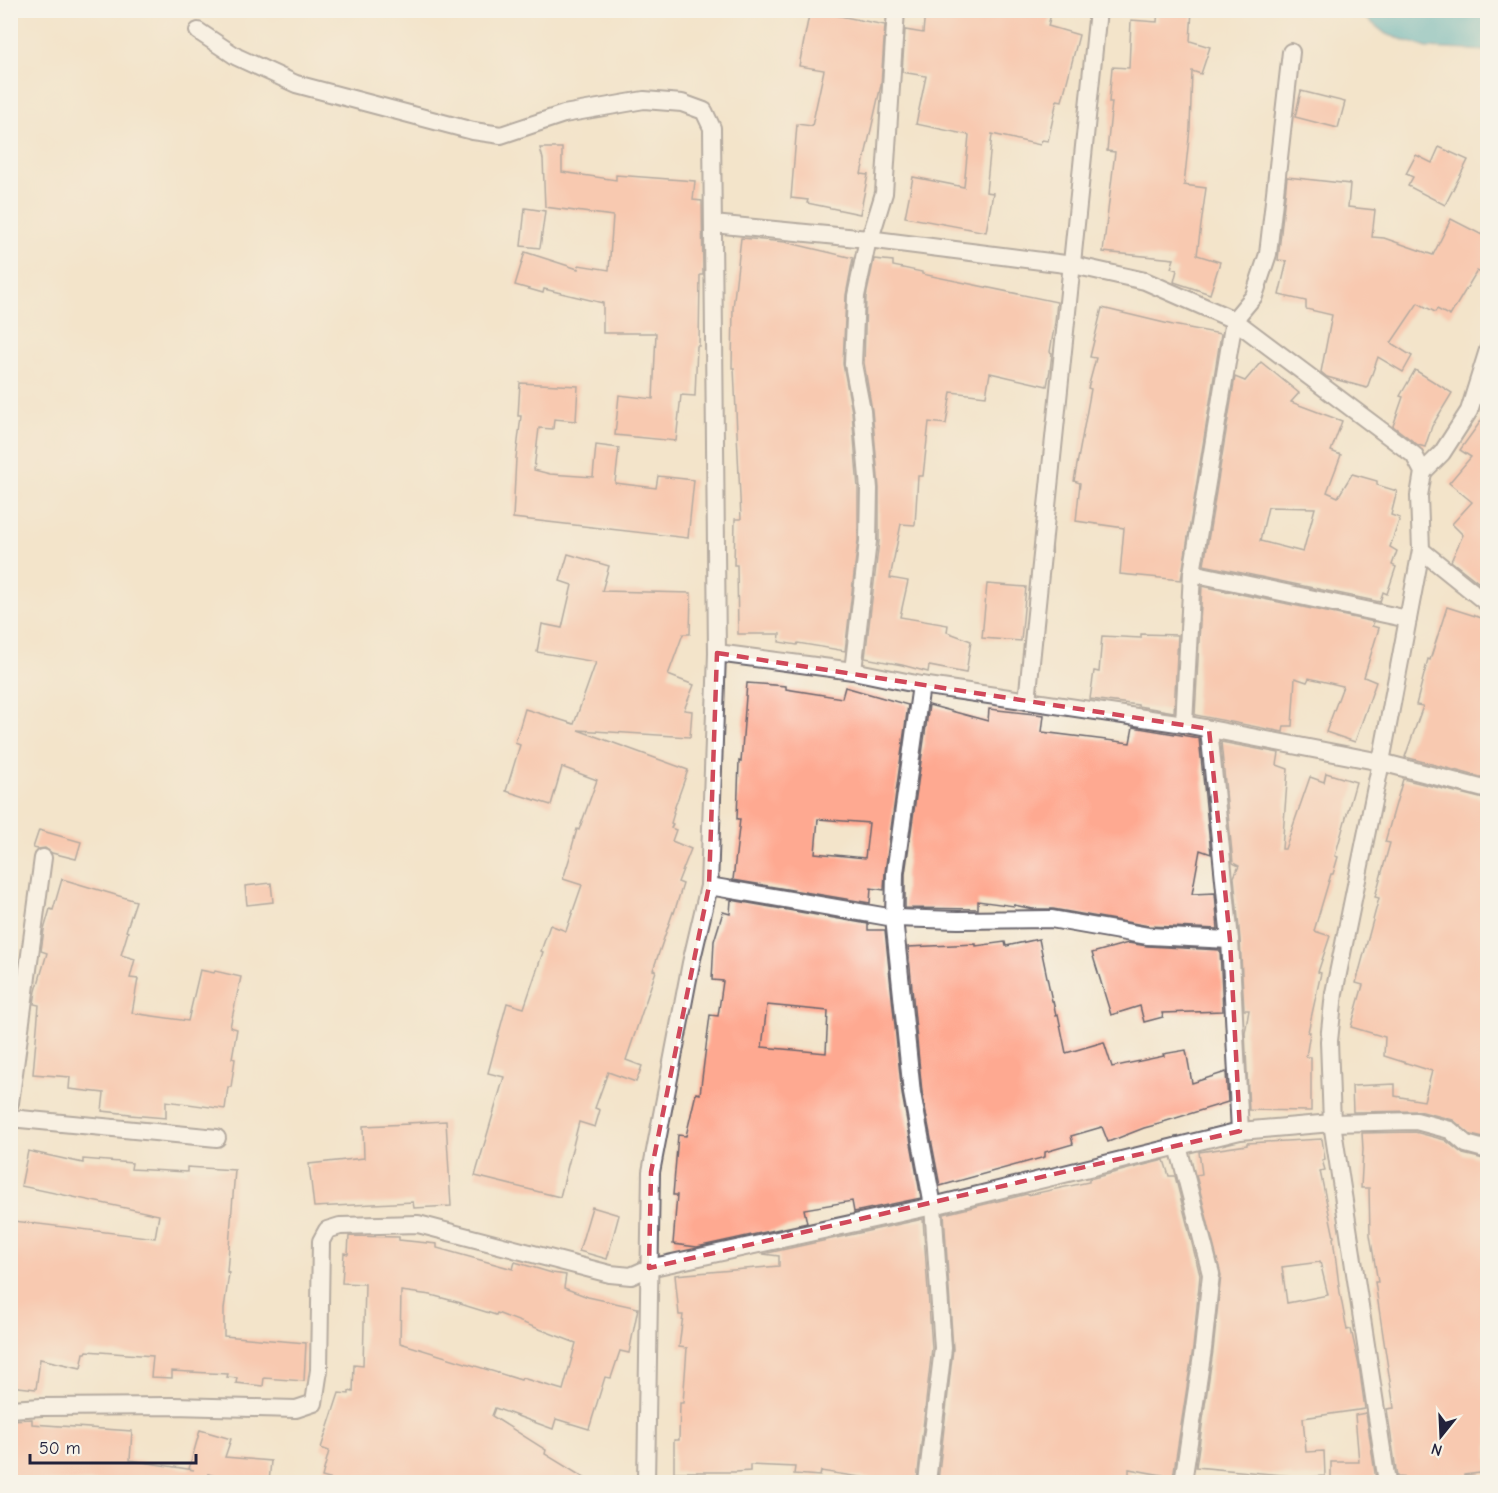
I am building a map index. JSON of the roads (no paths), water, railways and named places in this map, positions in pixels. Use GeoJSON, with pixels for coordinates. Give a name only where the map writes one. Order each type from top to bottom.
{"type":"FeatureCollection","features":[{"type":"Feature","properties":{"kind":"street"},"geometry":{"type":"LineString","coordinates":[[853,671],[868,541],[869,489],[862,411],[853,364],[856,296],[868,239],[884,194],[896,10]]}},
{"type":"Feature","properties":{"kind":"street"},"geometry":{"type":"LineString","coordinates":[[1027,701],[1098,10]]}},
{"type":"Feature","properties":{"kind":"street"},"geometry":{"type":"LineString","coordinates":[[198,31],[237,57],[296,84],[473,130],[501,135],[564,114],[644,100],[682,103],[704,111],[712,128],[717,653],[709,886],[651,1172],[646,1482]]}},
{"type":"Feature","properties":{"kind":"street"},"geometry":{"type":"LineString","coordinates":[[1184,724],[1192,573],[1234,320],[1254,296],[1268,254],[1291,52]]}},
{"type":"Feature","properties":{"kind":"street"},"geometry":{"type":"LineString","coordinates":[[713,224],[868,239],[1073,265],[1145,280],[1234,320],[1414,455],[1423,472]]}},
{"type":"Feature","properties":{"kind":"street"},"geometry":{"type":"LineString","coordinates":[[1387,1482],[1332,1123],[1329,1041],[1335,993],[1421,550],[1419,496],[1423,472],[1442,453],[1469,411],[1488,350]]}},
{"type":"Feature","properties":{"kind":"street"},"geometry":{"type":"LineString","coordinates":[[1421,550],[1488,604]]}},
{"type":"Feature","properties":{"kind":"street"},"geometry":{"type":"LineString","coordinates":[[1192,573],[1408,619]]}},
{"type":"Feature","properties":{"kind":"street"},"geometry":{"type":"LineString","coordinates":[[717,653],[853,671],[921,685],[1184,724],[1381,762],[1488,790]]}},
{"type":"Feature","properties":{"kind":"street"},"geometry":{"type":"LineString","coordinates":[[921,685],[895,873],[894,918],[912,1093],[933,1206],[944,1348],[927,1482]]}},
{"type":"Feature","properties":{"kind":"street"},"geometry":{"type":"LineString","coordinates":[[1209,729],[1230,940],[1240,1131]]}},
{"type":"Feature","properties":{"kind":"street"},"geometry":{"type":"LineString","coordinates":[[10,1103],[43,858]]}},
{"type":"Feature","properties":{"kind":"street"},"geometry":{"type":"LineString","coordinates":[[709,886],[894,918],[1051,919],[1148,936],[1230,940]]}},
{"type":"Feature","properties":{"kind":"street"},"geometry":{"type":"LineString","coordinates":[[10,1118],[217,1138]]}},
{"type":"Feature","properties":{"kind":"street"},"geometry":{"type":"LineString","coordinates":[[10,1409],[173,1406],[296,1409],[314,1403],[319,1370],[321,1241],[327,1230],[340,1226],[418,1224],[610,1274],[630,1276],[649,1268],[933,1206],[1240,1131],[1332,1123],[1416,1121],[1450,1130],[1466,1144],[1488,1150]]}},
{"type":"Feature","properties":{"kind":"street"},"geometry":{"type":"LineString","coordinates":[[1178,1146],[1211,1274],[1203,1349],[1183,1482]]}},
{"type":"Feature","properties":{"kind":"water"},"geometry":{"type":"Polygon","coordinates":[[[1357,11],[1487,11],[1487,51],[1427,48],[1386,34],[1357,11]]]}}]}
